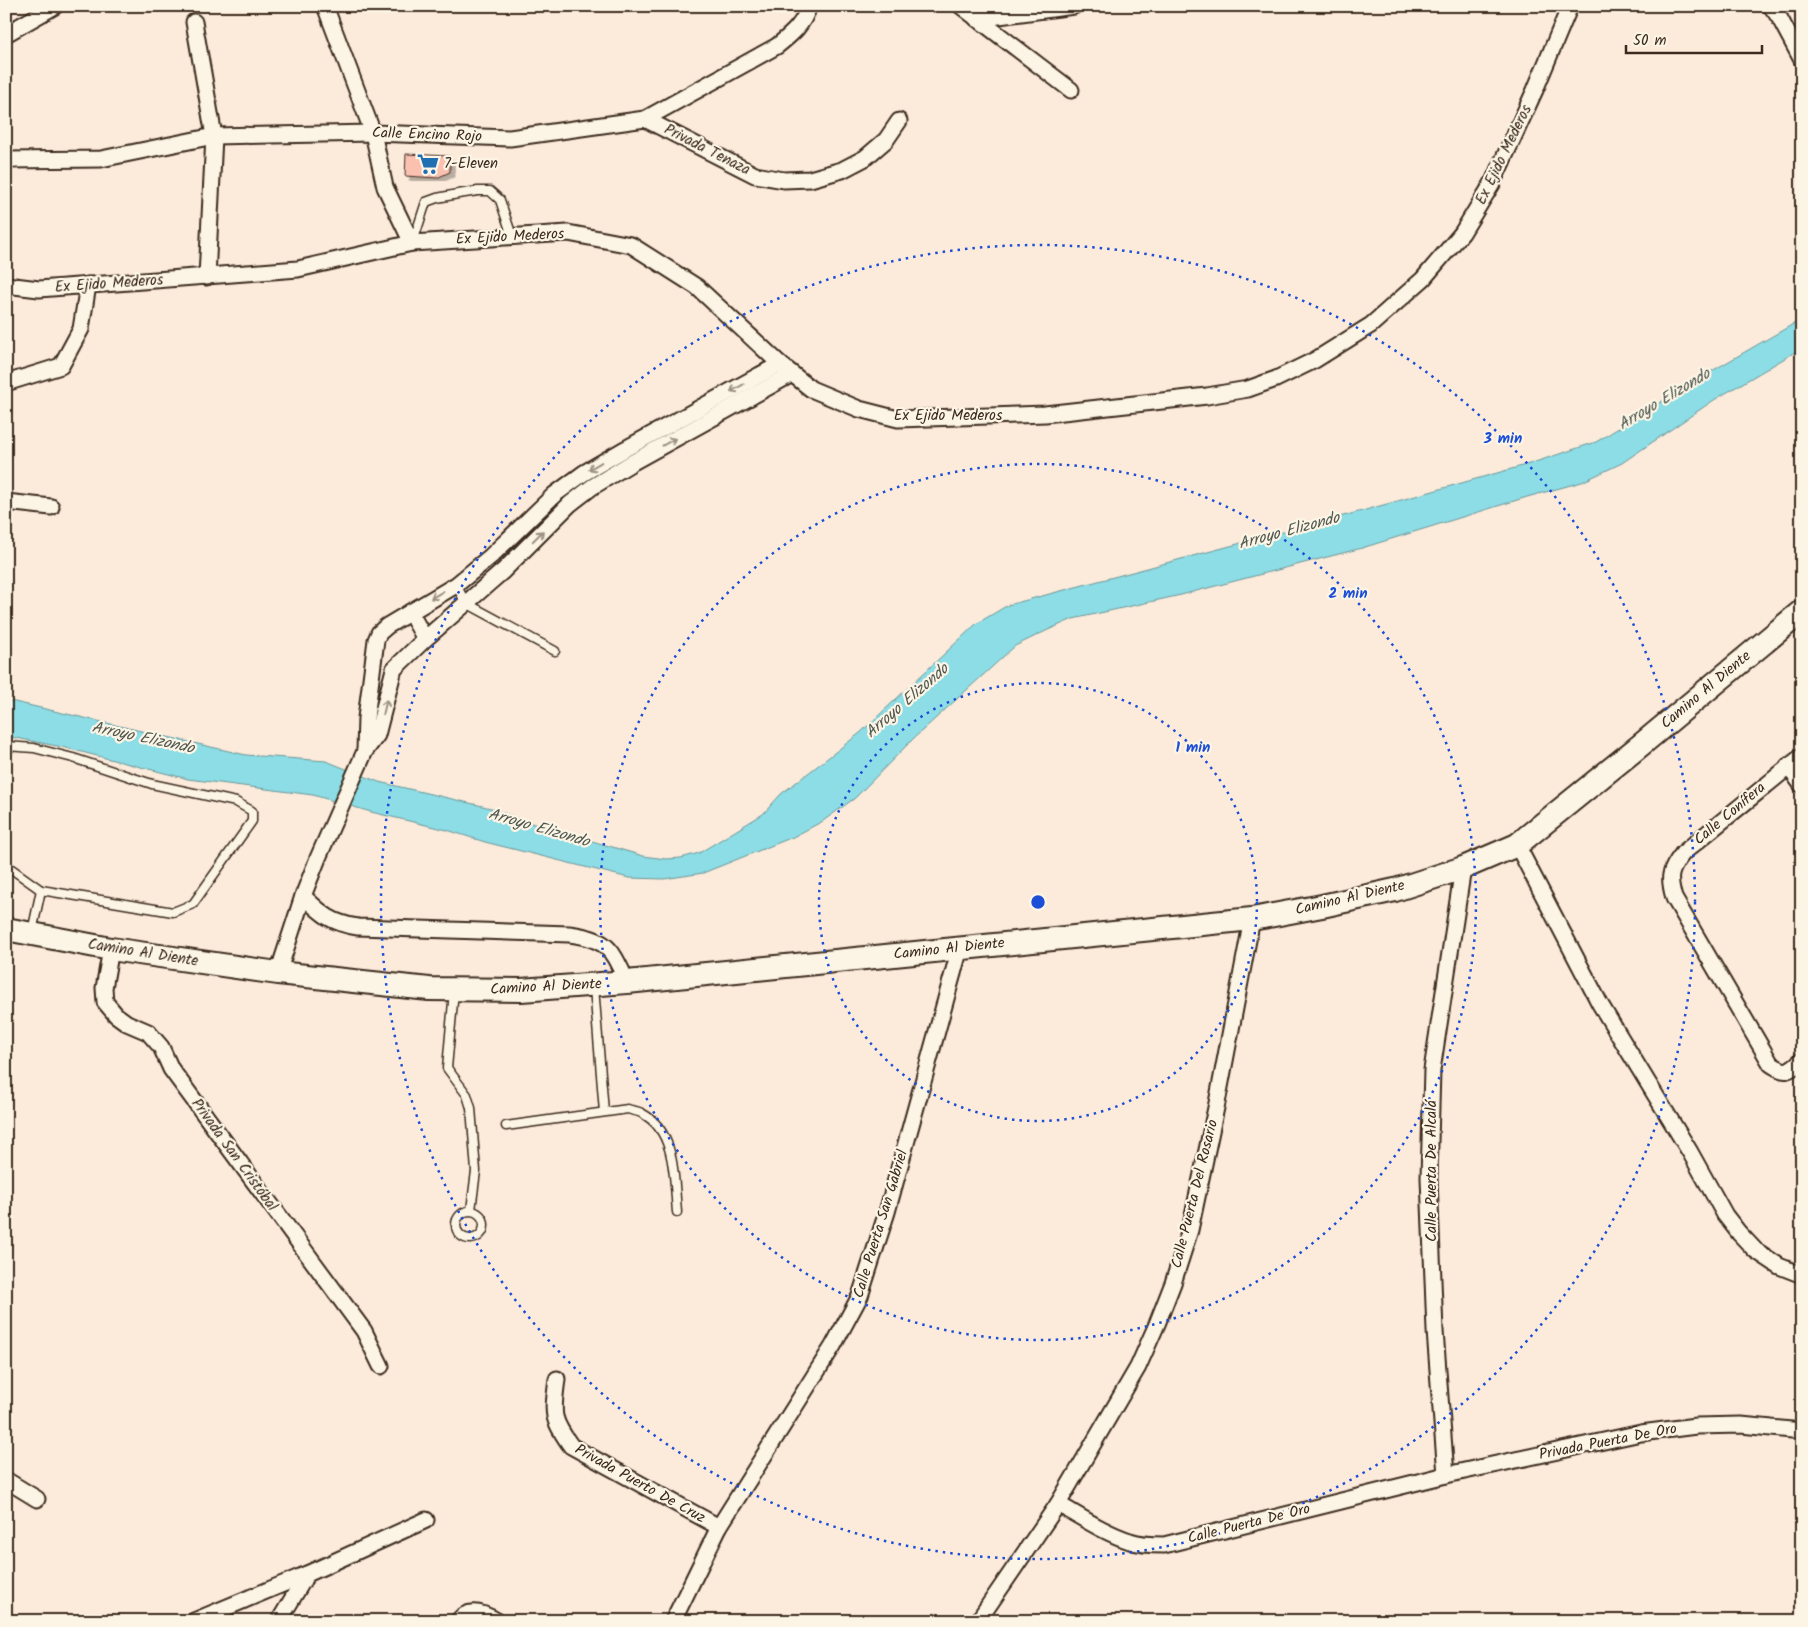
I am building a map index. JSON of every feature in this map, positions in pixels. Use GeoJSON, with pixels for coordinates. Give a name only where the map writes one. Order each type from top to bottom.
{"type":"FeatureCollection","features":[{"type":"Feature","properties":{"kind":"street"},"geometry":{"type":"LineString","coordinates":[[6,34],[55,6]]}},
{"type":"Feature","properties":{"kind":"street"},"geometry":{"type":"LineString","coordinates":[[325,6],[373,133],[385,187],[412,243]]}},
{"type":"Feature","properties":{"kind":"street","name":"Calle Encino Rojo"},"geometry":{"type":"LineString","coordinates":[[6,160],[101,159],[214,136],[373,133],[510,138],[646,120],[777,46],[796,31],[804,20],[809,6]]}},
{"type":"Feature","properties":{"kind":"street"},"geometry":{"type":"LineString","coordinates":[[961,6],[1070,90]]}},
{"type":"Feature","properties":{"kind":"street"},"geometry":{"type":"LineString","coordinates":[[977,19],[1074,6]]}},
{"type":"Feature","properties":{"kind":"street","name":"Ex Ejido Mederos"},"geometry":{"type":"LineString","coordinates":[[6,285],[39,288],[298,269],[412,243],[568,233],[631,245],[697,287],[780,364],[812,389],[858,409],[898,419],[1045,414],[1207,396],[1248,389],[1276,379],[1315,360],[1371,325],[1424,279],[1462,233],[1492,184],[1535,90],[1570,6]]}},
{"type":"Feature","properties":{"kind":"street"},"geometry":{"type":"LineString","coordinates":[[1771,6],[1802,60]]}},
{"type":"Feature","properties":{"kind":"street"},"geometry":{"type":"LineString","coordinates":[[194,22],[214,136],[207,277]]}},
{"type":"Feature","properties":{"kind":"street","name":"Privada Tenaza"},"geometry":{"type":"LineString","coordinates":[[646,120],[755,175],[784,180],[810,179],[842,170],[865,158],[886,140],[900,122]]}},
{"type":"Feature","properties":{"kind":"street"},"geometry":{"type":"LineString","coordinates":[[6,382],[61,366],[81,330],[88,285]]}},
{"type":"Feature","properties":{"kind":"street"},"geometry":{"type":"LineString","coordinates":[[363,756],[376,640],[379,633],[456,585],[497,550],[554,495],[584,473],[625,448],[780,364]]}},
{"type":"Feature","properties":{"kind":"street"},"geometry":{"type":"LineString","coordinates":[[278,973],[303,896],[329,831],[363,756],[377,736],[394,669],[425,639],[503,571],[570,504],[592,487],[633,462],[792,374]]}},
{"type":"Feature","properties":{"kind":"street"},"geometry":{"type":"LineString","coordinates":[[625,448],[633,462]]}},
{"type":"Feature","properties":{"kind":"street"},"geometry":{"type":"LineString","coordinates":[[6,502],[51,507]]}},
{"type":"Feature","properties":{"kind":"street","name":"Camino Al Diente"},"geometry":{"type":"LineString","coordinates":[[6,930],[278,973],[429,989],[521,990],[627,982],[1252,919],[1395,890],[1463,868],[1516,845],[1642,744],[1802,610]]}},
{"type":"Feature","properties":{"kind":"street"},"geometry":{"type":"LineString","coordinates":[[410,612],[425,639]]}},
{"type":"Feature","properties":{"kind":"street"},"geometry":{"type":"LineString","coordinates":[[374,660],[394,669]]}},
{"type":"Feature","properties":{"kind":"street","name":"Calle Conífera"},"geometry":{"type":"LineString","coordinates":[[1802,756],[1683,853],[1672,866],[1669,881],[1674,898],[1771,1064],[1782,1071],[1791,1070],[1802,1060]]}},
{"type":"Feature","properties":{"kind":"street"},"geometry":{"type":"LineString","coordinates":[[1788,766],[1802,785]]}},
{"type":"Feature","properties":{"kind":"street"},"geometry":{"type":"LineString","coordinates":[[1516,845],[1600,1004],[1690,1152],[1725,1215],[1755,1250],[1779,1266],[1802,1275]]}},
{"type":"Feature","properties":{"kind":"street","name":"Calle Puerta De Alcalá"},"geometry":{"type":"LineString","coordinates":[[1446,1475],[1435,1331],[1429,1178],[1432,1070],[1463,868]]}},
{"type":"Feature","properties":{"kind":"street"},"geometry":{"type":"LineString","coordinates":[[303,896],[322,914],[340,924],[358,927],[585,936],[601,942],[612,952],[627,982]]}},
{"type":"Feature","properties":{"kind":"street","name":"Calle Puerta Del Rosario"},"geometry":{"type":"LineString","coordinates":[[978,1621],[1058,1504],[1138,1367],[1158,1324],[1190,1230],[1217,1103],[1252,919]]}},
{"type":"Feature","properties":{"kind":"street","name":"Privada San Cristóbal"},"geometry":{"type":"LineString","coordinates":[[111,948],[104,988],[105,1002],[116,1015],[127,1023],[148,1032],[161,1047],[171,1069],[364,1331],[381,1366]]}},
{"type":"Feature","properties":{"kind":"street","name":"Calle Puerta San Gabriel"},"geometry":{"type":"LineString","coordinates":[[673,1621],[718,1527],[833,1346],[860,1296],[887,1212],[960,948]]}},
{"type":"Feature","properties":{"kind":"street","name":"Privada Puerto De Cruz"},"geometry":{"type":"LineString","coordinates":[[557,1379],[555,1420],[571,1446],[718,1527]]}},
{"type":"Feature","properties":{"kind":"street","name":"Privada Puerta De Oro"},"geometry":{"type":"LineString","coordinates":[[1446,1475],[1641,1433],[1678,1428],[1741,1426],[1802,1431]]}},
{"type":"Feature","properties":{"kind":"street","name":"Calle Puerta De Oro"},"geometry":{"type":"LineString","coordinates":[[1058,1504],[1130,1542],[1164,1545],[1446,1475]]}},
{"type":"Feature","properties":{"kind":"street"},"geometry":{"type":"LineString","coordinates":[[6,1480],[37,1499]]}},
{"type":"Feature","properties":{"kind":"street"},"geometry":{"type":"LineString","coordinates":[[194,1621],[307,1574],[426,1520]]}},
{"type":"Feature","properties":{"kind":"street"},"geometry":{"type":"LineString","coordinates":[[279,1621],[307,1574]]}},
{"type":"Feature","properties":{"kind":"street"},"geometry":{"type":"LineString","coordinates":[[458,1621],[461,1616],[472,1612],[485,1614],[497,1621]]}},
{"type":"Feature","properties":{"kind":"lane"},"geometry":{"type":"LineString","coordinates":[[412,243],[426,202],[478,190],[490,191],[500,200],[512,236]]}},
{"type":"Feature","properties":{"kind":"lane"},"geometry":{"type":"LineString","coordinates":[[456,585],[466,603],[555,651]]}},
{"type":"Feature","properties":{"kind":"lane"},"geometry":{"type":"LineString","coordinates":[[6,746],[34,748],[73,758],[152,784],[236,802],[252,811],[252,821],[193,904],[173,912],[41,890],[6,865]]}},
{"type":"Feature","properties":{"kind":"lane"},"geometry":{"type":"LineString","coordinates":[[32,934],[41,890]]}},
{"type":"Feature","properties":{"kind":"lane"},"geometry":{"type":"LineString","coordinates":[[594,985],[604,1112]]}},
{"type":"Feature","properties":{"kind":"lane"},"geometry":{"type":"LineString","coordinates":[[454,989],[447,1068],[467,1095],[471,1108],[476,1171],[471,1210]]}},
{"type":"Feature","properties":{"kind":"lane"},"geometry":{"type":"LineString","coordinates":[[506,1126],[628,1109],[643,1114],[657,1124],[666,1142],[672,1168],[677,1212]]}},
{"type":"Feature","properties":{"kind":"water","name":"Arroyo Elizondo"},"geometry":{"type":"Polygon","coordinates":[[[1802,319],[1802,348],[1714,400],[1622,463],[1582,482],[1362,548],[1181,595],[1073,619],[1015,646],[913,739],[855,798],[823,821],[793,837],[703,873],[664,879],[629,878],[485,842],[447,830],[371,812],[313,795],[188,779],[62,747],[6,736],[6,700],[246,755],[326,761],[379,782],[491,808],[524,821],[643,856],[666,859],[681,858],[699,853],[763,814],[781,794],[860,733],[976,624],[1008,605],[1362,511],[1529,464],[1596,442],[1698,379],[1802,319]]]}},
{"type":"Feature","properties":{"kind":"building","name":"7-Eleven"},"geometry":{"type":"Polygon","coordinates":[[[406,154],[450,156],[450,172],[437,178],[405,176],[406,154]]]}},
{"type":"Feature","properties":{"kind":"place","name":"7-Eleven"},"geometry":{"type":"Point","coordinates":[428,164]}}]}
